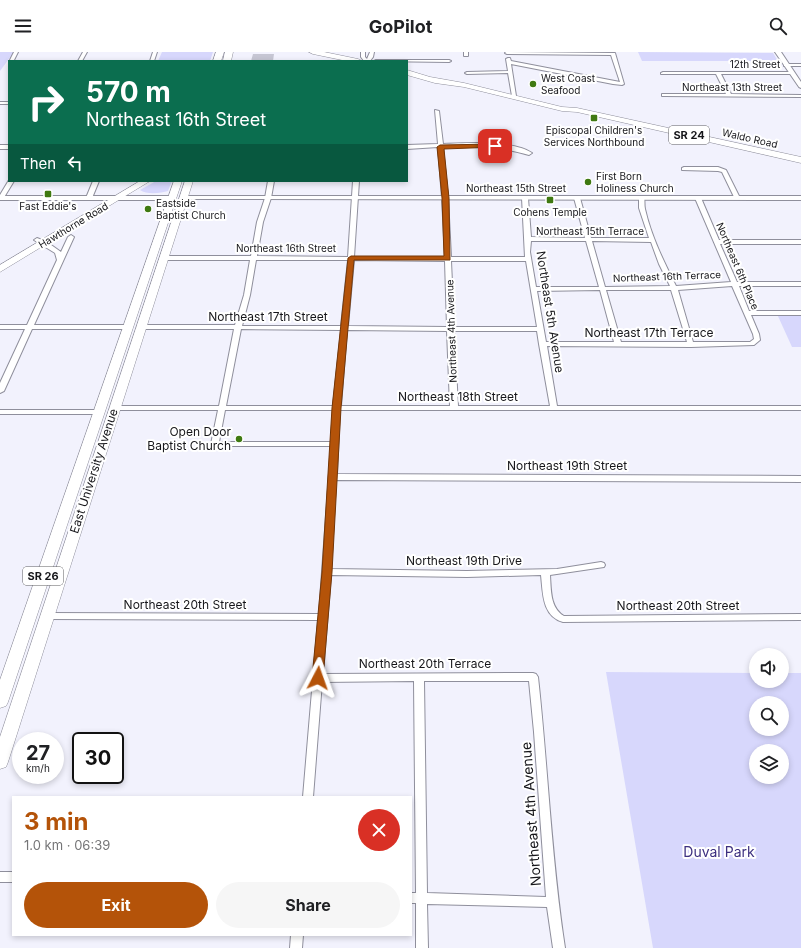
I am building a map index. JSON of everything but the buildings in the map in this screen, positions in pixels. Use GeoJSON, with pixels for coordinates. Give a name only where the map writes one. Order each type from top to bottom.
{"type":"FeatureCollection","features":[{"type":"Feature","properties":{"kind":"main road"},"geometry":{"type":"LineString","coordinates":[[313,52],[353,60]]}},
{"type":"Feature","properties":{"kind":"main road","name":"Waldo Road"},"geometry":{"type":"LineString","coordinates":[[408,72],[514,96],[562,109],[577,110],[801,160]]}},
{"type":"Feature","properties":{"kind":"main road","name":"Hawthorne Road"},"geometry":{"type":"LineString","coordinates":[[0,269],[41,241],[134,182]]}},
{"type":"Feature","properties":{"kind":"main road","name":"Hawthorne Road"},"geometry":{"type":"LineString","coordinates":[[0,262],[119,198],[144,182]]}},
{"type":"Feature","properties":{"kind":"main road","name":"East University Avenue"},"geometry":{"type":"LineString","coordinates":[[0,702],[178,182]]}},
{"type":"Feature","properties":{"kind":"main road","name":"East University Avenue"},"geometry":{"type":"LineString","coordinates":[[0,762],[140,327],[189,182]]}},
{"type":"Feature","properties":{"kind":"main road"},"geometry":{"type":"LineString","coordinates":[[172,198],[184,198]]}},
{"type":"Feature","properties":{"kind":"main road"},"geometry":{"type":"LineString","coordinates":[[151,258],[164,258]]}},
{"type":"Feature","properties":{"kind":"main road"},"geometry":{"type":"LineString","coordinates":[[128,327],[140,327]]}},
{"type":"Feature","properties":{"kind":"main road"},"geometry":{"type":"LineString","coordinates":[[99,412],[114,408]]}},
{"type":"Feature","properties":{"kind":"main road"},"geometry":{"type":"LineString","coordinates":[[65,512],[81,511]]}},
{"type":"Feature","properties":{"kind":"main road"},"geometry":{"type":"LineString","coordinates":[[29,616],[47,616]]}},
{"type":"Feature","properties":{"kind":"street"},"geometry":{"type":"LineString","coordinates":[[12,59],[16,52]]}},
{"type":"Feature","properties":{"kind":"street"},"geometry":{"type":"LineString","coordinates":[[778,52],[800,85]]}},
{"type":"Feature","properties":{"kind":"street"},"geometry":{"type":"LineString","coordinates":[[509,62],[622,84],[613,54],[507,53],[514,96]]}},
{"type":"Feature","properties":{"kind":"street"},"geometry":{"type":"LineString","coordinates":[[408,61],[449,61]]}},
{"type":"Feature","properties":{"kind":"street","name":"12th Street"},"geometry":{"type":"LineString","coordinates":[[786,65],[801,65]]}},
{"type":"Feature","properties":{"kind":"street"},"geometry":{"type":"LineString","coordinates":[[467,73],[510,72]]}},
{"type":"Feature","properties":{"kind":"street","name":"12th Street"},"geometry":{"type":"LineString","coordinates":[[664,73],[792,73]]}},
{"type":"Feature","properties":{"kind":"street"},"geometry":{"type":"LineString","coordinates":[[718,73],[729,95]]}},
{"type":"Feature","properties":{"kind":"street","name":"Northeast 13th Street"},"geometry":{"type":"LineString","coordinates":[[664,95],[801,96]]}},
{"type":"Feature","properties":{"kind":"street","name":"Northeast 4th Avenue"},"geometry":{"type":"LineString","coordinates":[[437,111],[445,198],[454,408]]}},
{"type":"Feature","properties":{"kind":"street"},"geometry":{"type":"LineString","coordinates":[[408,147],[499,146],[529,153]]}},
{"type":"Feature","properties":{"kind":"street"},"geometry":{"type":"LineString","coordinates":[[684,169],[718,169],[724,171],[737,198]]}},
{"type":"Feature","properties":{"kind":"street"},"geometry":{"type":"LineString","coordinates":[[0,198],[10,182]]}},
{"type":"Feature","properties":{"kind":"street"},"geometry":{"type":"LineString","coordinates":[[89,198],[96,182]]}},
{"type":"Feature","properties":{"kind":"street"},"geometry":{"type":"LineString","coordinates":[[271,182],[268,198],[260,222],[254,258],[238,328],[215,444],[334,444]]}},
{"type":"Feature","properties":{"kind":"street"},"geometry":{"type":"LineString","coordinates":[[308,796],[327,572],[336,408],[351,258],[356,182]]}},
{"type":"Feature","properties":{"kind":"street"},"geometry":{"type":"LineString","coordinates":[[0,198],[172,198]]}},
{"type":"Feature","properties":{"kind":"street","name":"Northeast 15th Street"},"geometry":{"type":"LineString","coordinates":[[184,198],[801,198]]}},
{"type":"Feature","properties":{"kind":"street","name":"Northeast 5th Avenue"},"geometry":{"type":"LineString","coordinates":[[525,198],[528,259],[554,407]]}},
{"type":"Feature","properties":{"kind":"street"},"geometry":{"type":"LineString","coordinates":[[577,198],[618,344]]}},
{"type":"Feature","properties":{"kind":"street"},"geometry":{"type":"LineString","coordinates":[[642,198],[644,214],[662,264],[674,288],[691,345]]}},
{"type":"Feature","properties":{"kind":"street","name":"Northeast 6th Place"},"geometry":{"type":"LineString","coordinates":[[698,198],[756,334],[757,340],[755,341]]}},
{"type":"Feature","properties":{"kind":"street"},"geometry":{"type":"LineString","coordinates":[[0,391],[71,237]]}},
{"type":"Feature","properties":{"kind":"street","name":"Northeast 15th Terrace"},"geometry":{"type":"LineString","coordinates":[[528,239],[653,240]]}},
{"type":"Feature","properties":{"kind":"street"},"geometry":{"type":"LineString","coordinates":[[41,241],[58,252],[60,260]]}},
{"type":"Feature","properties":{"kind":"street"},"geometry":{"type":"LineString","coordinates":[[717,242],[801,242]]}},
{"type":"Feature","properties":{"kind":"street","name":"Northeast 16th Street"},"geometry":{"type":"LineString","coordinates":[[164,258],[528,259]]}},
{"type":"Feature","properties":{"kind":"street","name":"Northeast 16th Terrace"},"geometry":{"type":"LineString","coordinates":[[533,289],[674,288],[734,284],[801,284]]}},
{"type":"Feature","properties":{"kind":"street"},"geometry":{"type":"LineString","coordinates":[[747,313],[801,313]]}},
{"type":"Feature","properties":{"kind":"street"},"geometry":{"type":"LineString","coordinates":[[0,328],[128,327]]}},
{"type":"Feature","properties":{"kind":"street","name":"Northeast 17th Street"},"geometry":{"type":"LineString","coordinates":[[140,327],[539,328]]}},
{"type":"Feature","properties":{"kind":"street","name":"Northeast 17th Terrace"},"geometry":{"type":"LineString","coordinates":[[542,344],[736,345],[752,344],[755,341]]}},
{"type":"Feature","properties":{"kind":"street","name":"Northeast 18th Street"},"geometry":{"type":"LineString","coordinates":[[114,408],[801,408]]}},
{"type":"Feature","properties":{"kind":"street"},"geometry":{"type":"LineString","coordinates":[[0,412],[99,412]]}},
{"type":"Feature","properties":{"kind":"street","name":"Northeast 19th Street"},"geometry":{"type":"LineString","coordinates":[[332,477],[801,479]]}},
{"type":"Feature","properties":{"kind":"street","name":"Northeast 19th Drive"},"geometry":{"type":"LineString","coordinates":[[327,572],[467,574],[545,573],[601,565]]}},
{"type":"Feature","properties":{"kind":"street","name":"Northeast 20th Street"},"geometry":{"type":"LineString","coordinates":[[545,573],[550,609],[556,616],[563,619],[801,617]]}},
{"type":"Feature","properties":{"kind":"street","name":"Northeast 20th Street"},"geometry":{"type":"LineString","coordinates":[[47,616],[322,617]]}},
{"type":"Feature","properties":{"kind":"street"},"geometry":{"type":"LineString","coordinates":[[419,677],[416,898],[422,948]]}},
{"type":"Feature","properties":{"kind":"street","name":"Northeast 4th Avenue"},"geometry":{"type":"LineString","coordinates":[[533,677],[539,732],[552,902],[559,948]]}},
{"type":"Feature","properties":{"kind":"street","name":"Northeast 20th Terrace"},"geometry":{"type":"LineString","coordinates":[[318,678],[533,677]]}},
{"type":"Feature","properties":{"kind":"street"},"geometry":{"type":"LineString","coordinates":[[0,877],[12,877]]}},
{"type":"Feature","properties":{"kind":"street"},"geometry":{"type":"LineString","coordinates":[[416,898],[552,902]]}},
{"type":"Feature","properties":{"kind":"street"},"geometry":{"type":"LineString","coordinates":[[296,948],[297,936]]}},
{"type":"Feature","properties":{"kind":"green space"},"geometry":{"type":"Polygon","coordinates":[[[0,52],[14,52],[8,60],[0,71],[0,52]]]}},
{"type":"Feature","properties":{"kind":"green space"},"geometry":{"type":"Polygon","coordinates":[[[162,52],[213,52],[210,60],[158,60],[162,52]]]}},
{"type":"Feature","properties":{"kind":"green space"},"geometry":{"type":"Polygon","coordinates":[[[638,52],[773,53],[778,61],[642,61],[638,52]]]}},
{"type":"Feature","properties":{"kind":"green space"},"geometry":{"type":"Polygon","coordinates":[[[154,182],[172,182],[168,191],[150,193],[140,190],[154,182]]]}},
{"type":"Feature","properties":{"kind":"green space"},"geometry":{"type":"Polygon","coordinates":[[[777,314],[801,314],[801,347],[792,347],[777,314]]]}},
{"type":"Feature","properties":{"kind":"green space","name":"Duval Park"},"geometry":{"type":"Polygon","coordinates":[[[606,672],[749,673],[749,688],[789,688],[789,673],[801,673],[801,948],[653,948],[606,672]]]}},
{"type":"Feature","properties":{"kind":"place","name":"West Coast Seafood"},"geometry":{"type":"Point","coordinates":[533,84]}},
{"type":"Feature","properties":{"kind":"place","name":"Episcopal Children's Services Northbound"},"geometry":{"type":"Point","coordinates":[594,118]}},
{"type":"Feature","properties":{"kind":"place","name":"First Born Holiness Church"},"geometry":{"type":"Point","coordinates":[588,182]}},
{"type":"Feature","properties":{"kind":"place","name":"Fast Eddie's"},"geometry":{"type":"Point","coordinates":[48,194]}},
{"type":"Feature","properties":{"kind":"place","name":"Cohens Temple"},"geometry":{"type":"Point","coordinates":[550,200]}},
{"type":"Feature","properties":{"kind":"place","name":"Eastside Baptist Church"},"geometry":{"type":"Point","coordinates":[148,209]}},
{"type":"Feature","properties":{"kind":"place","name":"Open Door Baptist Church"},"geometry":{"type":"Point","coordinates":[239,439]}},
{"type":"Feature","properties":{"kind":"route"},"geometry":{"type":"LineString","coordinates":[[318,678],[327,572],[336,408],[351,258],[448,258],[445,198],[440,147],[495,146]]}}]}
